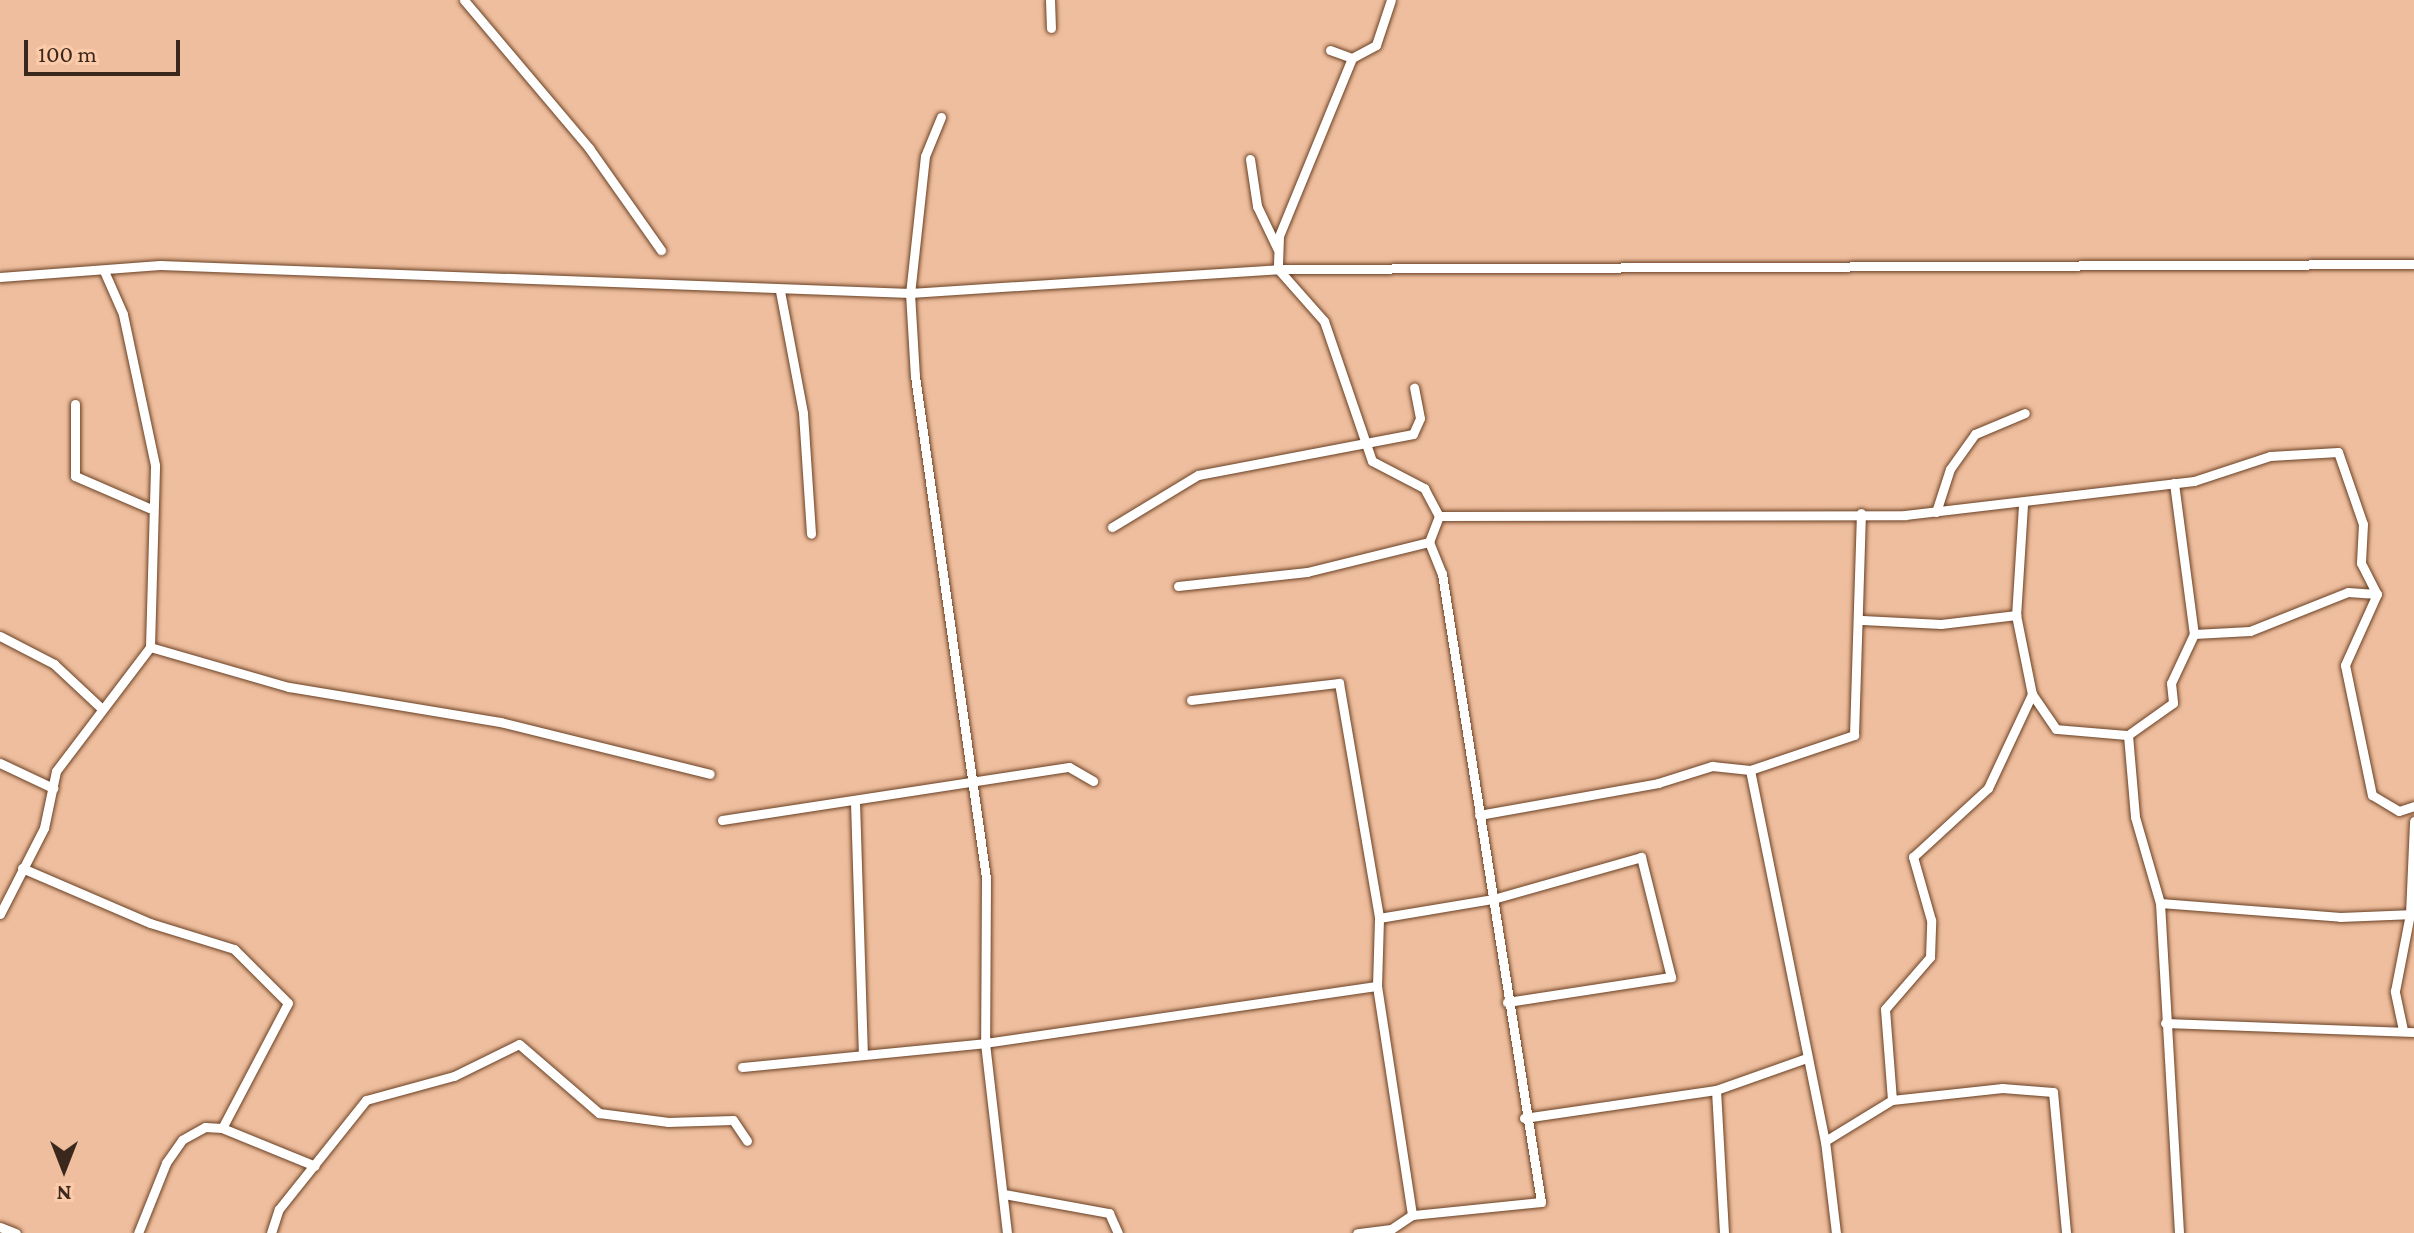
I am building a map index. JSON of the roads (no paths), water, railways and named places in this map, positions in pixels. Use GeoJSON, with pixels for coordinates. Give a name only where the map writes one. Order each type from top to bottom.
{"type":"FeatureCollection","features":[{"type":"Feature","properties":{"kind":"street"},"geometry":{"type":"LineString","coordinates":[[464,0],[589,148],[661,250]]}},
{"type":"Feature","properties":{"kind":"street"},"geometry":{"type":"LineString","coordinates":[[1050,0],[1051,28]]}},
{"type":"Feature","properties":{"kind":"street"},"geometry":{"type":"LineString","coordinates":[[1357,1233],[1391,1231],[1412,1215],[1541,1202],[1524,1118],[1442,574],[1429,542],[1439,516],[1424,488],[1372,461],[1361,443],[1324,321],[1278,269],[1279,251],[1352,58],[1376,45],[1391,0]]}},
{"type":"Feature","properties":{"kind":"street"},"geometry":{"type":"LineString","coordinates":[[1330,50],[1352,58]]}},
{"type":"Feature","properties":{"kind":"street"},"geometry":{"type":"LineString","coordinates":[[941,117],[925,156],[910,293],[967,784],[986,878],[985,1043],[1007,1233]]}},
{"type":"Feature","properties":{"kind":"street"},"geometry":{"type":"LineString","coordinates":[[1250,159],[1257,206],[1279,251]]}},
{"type":"Feature","properties":{"kind":"street"},"geometry":{"type":"LineString","coordinates":[[0,277],[160,265],[780,291],[910,293],[1278,269],[2414,264]]}},
{"type":"Feature","properties":{"kind":"street"},"geometry":{"type":"LineString","coordinates":[[0,914],[4,893],[44,828],[56,771],[100,707],[150,647],[149,508],[156,490],[145,409],[123,314],[104,271]]}},
{"type":"Feature","properties":{"kind":"street"},"geometry":{"type":"LineString","coordinates":[[780,291],[803,413],[811,534]]}},
{"type":"Feature","properties":{"kind":"street"},"geometry":{"type":"LineString","coordinates":[[1112,527],[1198,475],[1413,434],[1420,418],[1414,388]]}},
{"type":"Feature","properties":{"kind":"street"},"geometry":{"type":"LineString","coordinates":[[75,404],[75,476],[149,508]]}},
{"type":"Feature","properties":{"kind":"street"},"geometry":{"type":"LineString","coordinates":[[1936,512],[1950,469],[1975,434],[2025,413]]}},
{"type":"Feature","properties":{"kind":"street"},"geometry":{"type":"LineString","coordinates":[[1439,516],[1936,512],[2023,505],[2174,483],[2270,456],[2338,452],[2363,524],[2361,563],[2377,594]]}},
{"type":"Feature","properties":{"kind":"street"},"geometry":{"type":"LineString","coordinates":[[2023,505],[2016,615],[2032,694],[2056,729],[2128,735],[2173,703],[2171,683],[2194,634],[2174,483]]}},
{"type":"Feature","properties":{"kind":"street"},"geometry":{"type":"LineString","coordinates":[[1479,815],[1658,783],[1712,766],[1750,770],[1854,735],[1862,620],[1861,513]]}},
{"type":"Feature","properties":{"kind":"street"},"geometry":{"type":"LineString","coordinates":[[1178,586],[1307,572],[1429,542]]}},
{"type":"Feature","properties":{"kind":"street"},"geometry":{"type":"LineString","coordinates":[[2194,634],[2250,631],[2348,592],[2377,594]]}},
{"type":"Feature","properties":{"kind":"street"},"geometry":{"type":"LineString","coordinates":[[2377,594],[2345,665],[2372,795],[2399,811],[2414,806]]}},
{"type":"Feature","properties":{"kind":"street"},"geometry":{"type":"LineString","coordinates":[[1862,620],[1941,624],[2016,615]]}},
{"type":"Feature","properties":{"kind":"street"},"geometry":{"type":"LineString","coordinates":[[0,636],[54,664],[100,707]]}},
{"type":"Feature","properties":{"kind":"street"},"geometry":{"type":"LineString","coordinates":[[150,647],[289,687],[500,722],[710,774]]}},
{"type":"Feature","properties":{"kind":"street"},"geometry":{"type":"LineString","coordinates":[[1191,700],[1339,683],[1379,918],[1377,986],[1412,1215]]}},
{"type":"Feature","properties":{"kind":"street"},"geometry":{"type":"LineString","coordinates":[[1892,1100],[1885,1009],[1930,957],[1931,920],[1913,857],[1988,788],[2032,694]]}},
{"type":"Feature","properties":{"kind":"street"},"geometry":{"type":"LineString","coordinates":[[2128,735],[2135,817],[2160,903],[2179,1233]]}},
{"type":"Feature","properties":{"kind":"street"},"geometry":{"type":"LineString","coordinates":[[0,763],[53,788]]}},
{"type":"Feature","properties":{"kind":"street"},"geometry":{"type":"LineString","coordinates":[[722,820],[1069,767],[1093,781]]}},
{"type":"Feature","properties":{"kind":"street"},"geometry":{"type":"LineString","coordinates":[[1750,770],[1804,1059],[1825,1141],[1836,1233]]}},
{"type":"Feature","properties":{"kind":"street"},"geometry":{"type":"LineString","coordinates":[[855,802],[863,1050]]}},
{"type":"Feature","properties":{"kind":"street"},"geometry":{"type":"LineString","coordinates":[[2403,1030],[2395,991],[2412,914],[2414,821]]}},
{"type":"Feature","properties":{"kind":"street"},"geometry":{"type":"LineString","coordinates":[[1379,918],[1493,899],[1641,857],[1671,977],[1507,1002]]}},
{"type":"Feature","properties":{"kind":"street"},"geometry":{"type":"LineString","coordinates":[[22,868],[150,923],[234,949],[285,997],[288,1008],[222,1128]]}},
{"type":"Feature","properties":{"kind":"street"},"geometry":{"type":"LineString","coordinates":[[2160,903],[2340,917],[2412,914]]}},
{"type":"Feature","properties":{"kind":"street"},"geometry":{"type":"LineString","coordinates":[[742,1067],[863,1050],[985,1043],[1377,986]]}},
{"type":"Feature","properties":{"kind":"street"},"geometry":{"type":"LineString","coordinates":[[2165,1023],[2414,1032]]}},
{"type":"Feature","properties":{"kind":"street"},"geometry":{"type":"LineString","coordinates":[[271,1233],[279,1209],[377,1093],[454,1076],[519,1044],[599,1113],[668,1122],[733,1120],[747,1141]]}},
{"type":"Feature","properties":{"kind":"street"},"geometry":{"type":"LineString","coordinates":[[1524,1118],[1716,1090],[1804,1059]]}},
{"type":"Feature","properties":{"kind":"street"},"geometry":{"type":"LineString","coordinates":[[1825,1141],[1892,1100],[2002,1088],[2053,1092],[2066,1233]]}},
{"type":"Feature","properties":{"kind":"street"},"geometry":{"type":"LineString","coordinates":[[1716,1090],[1724,1233]]}},
{"type":"Feature","properties":{"kind":"street"},"geometry":{"type":"LineString","coordinates":[[138,1233],[182,1140],[205,1127],[222,1128],[315,1166]]}},
{"type":"Feature","properties":{"kind":"street"},"geometry":{"type":"LineString","coordinates":[[1004,1194],[1109,1213],[1118,1233]]}},
{"type":"Feature","properties":{"kind":"street"},"geometry":{"type":"LineString","coordinates":[[0,1227],[16,1233]]}}]}
